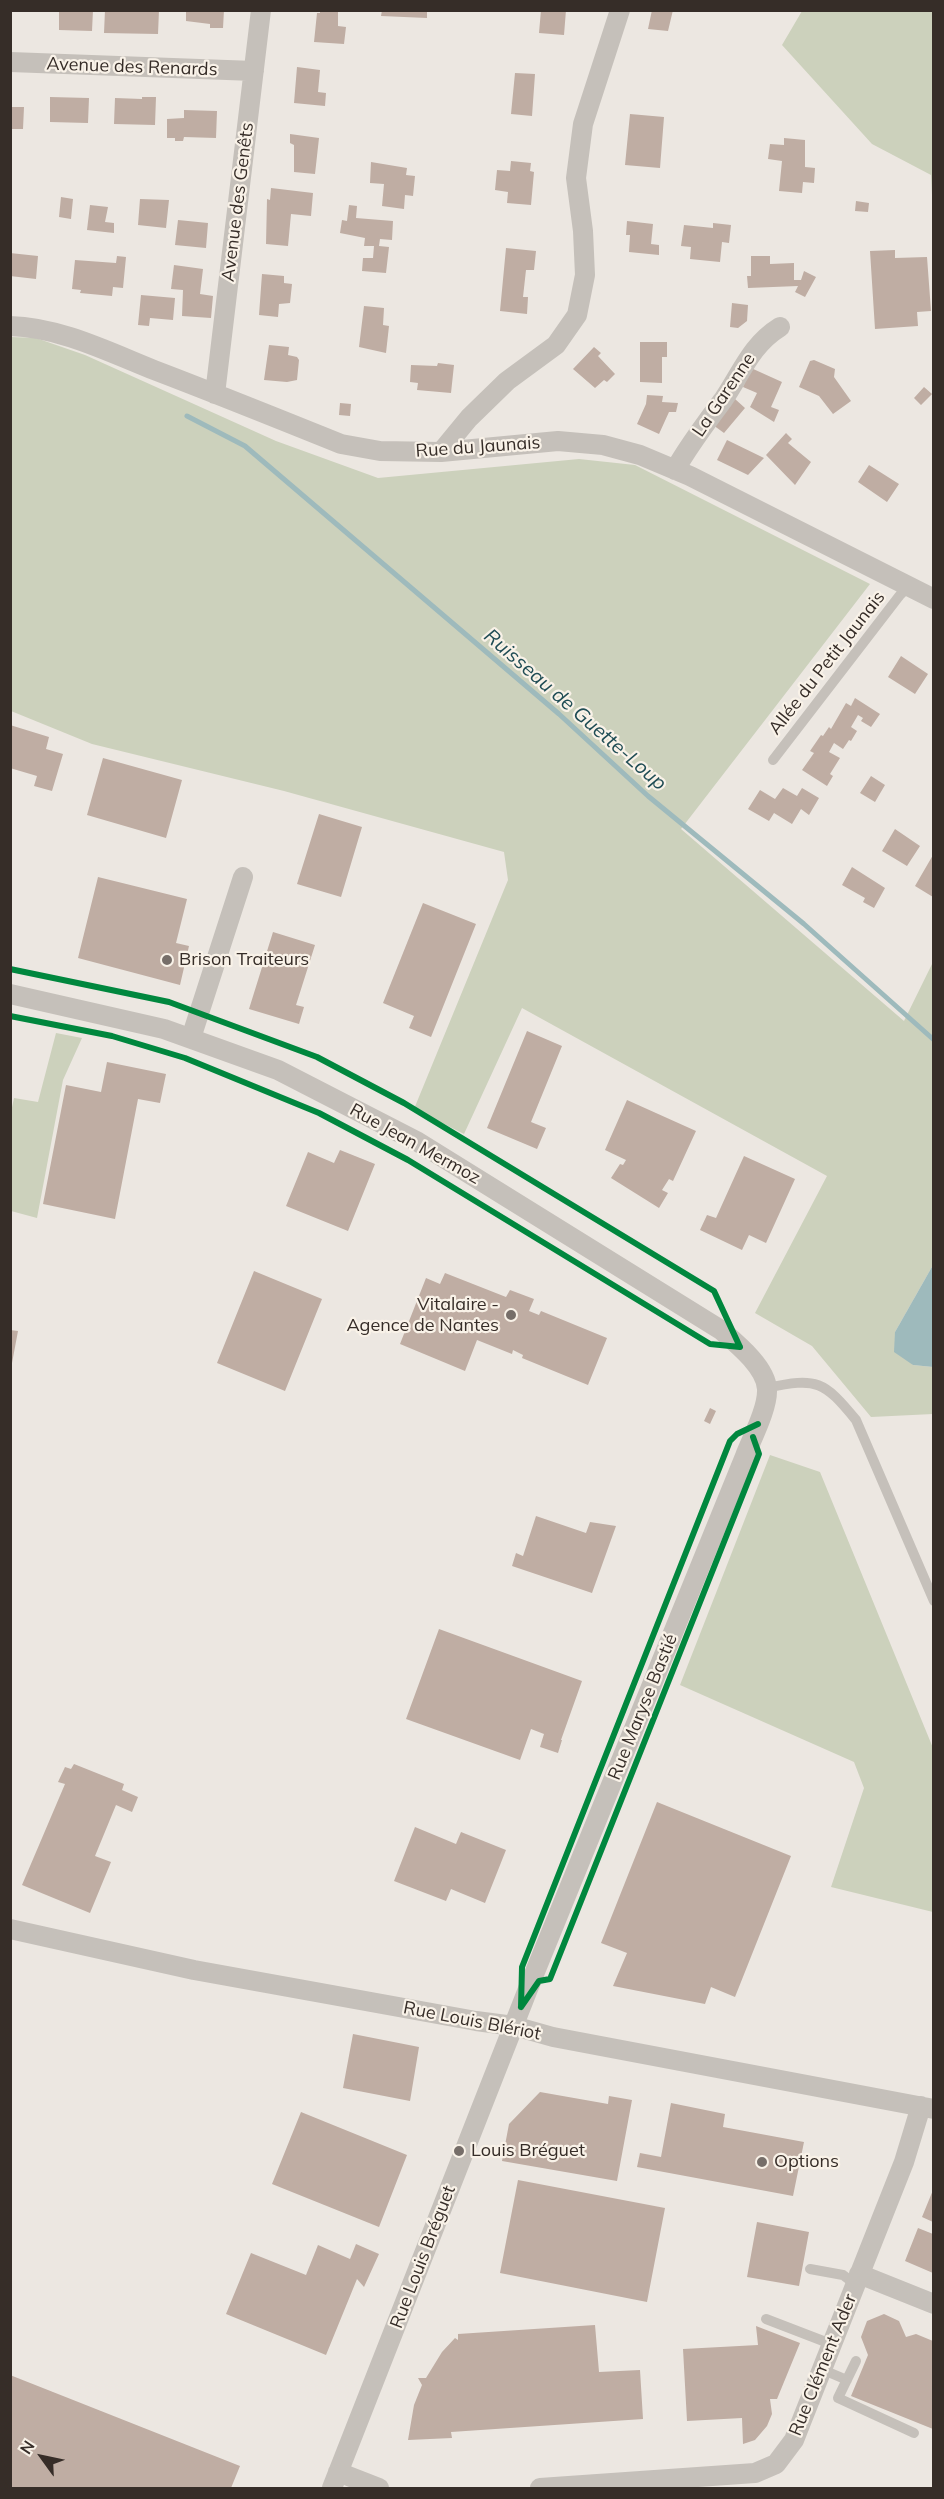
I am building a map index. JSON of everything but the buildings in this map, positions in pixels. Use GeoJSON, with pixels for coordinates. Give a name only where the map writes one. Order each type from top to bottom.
{"type":"FeatureCollection","features":[{"type":"Feature","properties":{"kind":"street","name":"Avenue des Genêts"},"geometry":{"type":"LineString","coordinates":[[215,394],[261,10]]}},
{"type":"Feature","properties":{"kind":"street"},"geometry":{"type":"LineString","coordinates":[[441,452],[469,418],[507,381],[556,345],[577,315],[585,275],[583,231],[576,178],[583,124],[620,10]]}},
{"type":"Feature","properties":{"kind":"street","name":"Avenue des Renards"},"geometry":{"type":"LineString","coordinates":[[10,62],[254,71]]}},
{"type":"Feature","properties":{"kind":"street","name":"Rue du Jaunais"},"geometry":{"type":"LineString","coordinates":[[10,326],[23,326],[52,333],[101,349],[342,444],[380,451],[441,452],[558,441],[603,445],[640,455],[675,470],[933,599]]}},
{"type":"Feature","properties":{"kind":"street","name":"La Garenne"},"geometry":{"type":"LineString","coordinates":[[675,470],[748,357],[765,337],[780,327]]}},
{"type":"Feature","properties":{"kind":"street"},"geometry":{"type":"LineString","coordinates":[[191,1038],[243,876]]}},
{"type":"Feature","properties":{"kind":"street","name":"Rue Jean Mermoz"},"geometry":{"type":"LineString","coordinates":[[10,994],[164,1029],[191,1038],[278,1070],[418,1142],[721,1330],[760,1369],[767,1388]]}},
{"type":"Feature","properties":{"kind":"street","name":"Rue Maryse Bastié"},"geometry":{"type":"LineString","coordinates":[[514,2026],[745,1456],[762,1413],[767,1388]]}},
{"type":"Feature","properties":{"kind":"street","name":"Rue Louis Blériot"},"geometry":{"type":"LineString","coordinates":[[10,1929],[194,1970],[514,2026],[553,2037],[927,2107]]}},
{"type":"Feature","properties":{"kind":"street","name":"Rue Louis Bréguet"},"geometry":{"type":"LineString","coordinates":[[335,2480],[514,2026]]}},
{"type":"Feature","properties":{"kind":"street","name":"Rue Clément Ader"},"geometry":{"type":"LineString","coordinates":[[540,2488],[755,2473],[776,2464],[794,2440],[820,2369],[927,2107]]}},
{"type":"Feature","properties":{"kind":"street"},"geometry":{"type":"LineString","coordinates":[[857,2279],[933,2304]]}},
{"type":"Feature","properties":{"kind":"street"},"geometry":{"type":"LineString","coordinates":[[335,2480],[378,2488]]}},
{"type":"Feature","properties":{"kind":"lane","name":"Allée du Petit Jaunais"},"geometry":{"type":"LineString","coordinates":[[773,760],[909,586]]}},
{"type":"Feature","properties":{"kind":"lane"},"geometry":{"type":"LineString","coordinates":[[767,1388],[813,1381],[836,1395],[856,1420],[933,1601]]}},
{"type":"Feature","properties":{"kind":"lane"},"geometry":{"type":"LineString","coordinates":[[810,2269],[857,2279]]}},
{"type":"Feature","properties":{"kind":"lane"},"geometry":{"type":"LineString","coordinates":[[766,2319],[831,2344]]}},
{"type":"Feature","properties":{"kind":"lane"},"geometry":{"type":"LineString","coordinates":[[856,2361],[838,2398],[914,2433]]}},
{"type":"Feature","properties":{"kind":"lane"},"geometry":{"type":"LineString","coordinates":[[820,2369],[846,2380]]}},
{"type":"Feature","properties":{"kind":"green space"},"geometry":{"type":"Polygon","coordinates":[[[802,11],[933,11],[933,215],[931,175],[872,144],[782,45],[802,11]]]}},
{"type":"Feature","properties":{"kind":"green space"},"geometry":{"type":"Polygon","coordinates":[[[11,337],[36,338],[85,355],[276,441],[378,478],[579,459],[635,465],[870,584],[681,829],[904,1021],[933,962],[933,1265],[895,1332],[913,1365],[933,1367],[933,1414],[871,1417],[812,1346],[755,1313],[827,1176],[522,1008],[464,1134],[414,1109],[508,880],[504,852],[284,791],[92,744],[11,711],[11,337]]]}},
{"type":"Feature","properties":{"kind":"green space"},"geometry":{"type":"Polygon","coordinates":[[[56,1033],[82,1038],[63,1080],[37,1218],[11,1211],[10,1117],[14,1098],[38,1102],[56,1033]]]}},
{"type":"Feature","properties":{"kind":"green space"},"geometry":{"type":"Polygon","coordinates":[[[770,1455],[820,1472],[933,1748],[933,1912],[831,1887],[864,1788],[854,1762],[680,1685],[770,1455]]]}},
{"type":"Feature","properties":{"kind":"water"},"geometry":{"type":"Polygon","coordinates":[[[933,1265],[933,1367],[913,1365],[894,1352],[895,1332],[933,1265]]]}},
{"type":"Feature","properties":{"kind":"waterway","name":"Ruisseau de Guette-Loup"},"geometry":{"type":"LineString","coordinates":[[187,416],[245,446],[559,714],[648,796],[804,924],[934,1040]]}},
{"type":"Feature","properties":{"kind":"cycle path"},"geometry":{"type":"LineString","coordinates":[[10,969],[169,1002],[317,1057],[404,1103],[714,1291],[740,1347]]}},
{"type":"Feature","properties":{"kind":"cycle path"},"geometry":{"type":"LineString","coordinates":[[10,1016],[112,1036],[185,1058],[319,1113],[408,1160],[710,1344],[740,1347]]}},
{"type":"Feature","properties":{"kind":"cycle path"},"geometry":{"type":"LineString","coordinates":[[521,2007],[522,1967],[730,1441],[737,1434],[758,1424]]}},
{"type":"Feature","properties":{"kind":"cycle path"},"geometry":{"type":"LineString","coordinates":[[521,2007],[539,1981],[550,1979],[759,1454],[753,1437]]}},
{"type":"Feature","properties":{"kind":"place","name":"Brison Traiteurs"},"geometry":{"type":"Point","coordinates":[167,960]}},
{"type":"Feature","properties":{"kind":"place","name":"Vitalaire - Agence de Nantes"},"geometry":{"type":"Point","coordinates":[511,1315]}},
{"type":"Feature","properties":{"kind":"place","name":"Louis Bréguet"},"geometry":{"type":"Point","coordinates":[459,2151]}},
{"type":"Feature","properties":{"kind":"place","name":"Options"},"geometry":{"type":"Point","coordinates":[762,2162]}}]}
